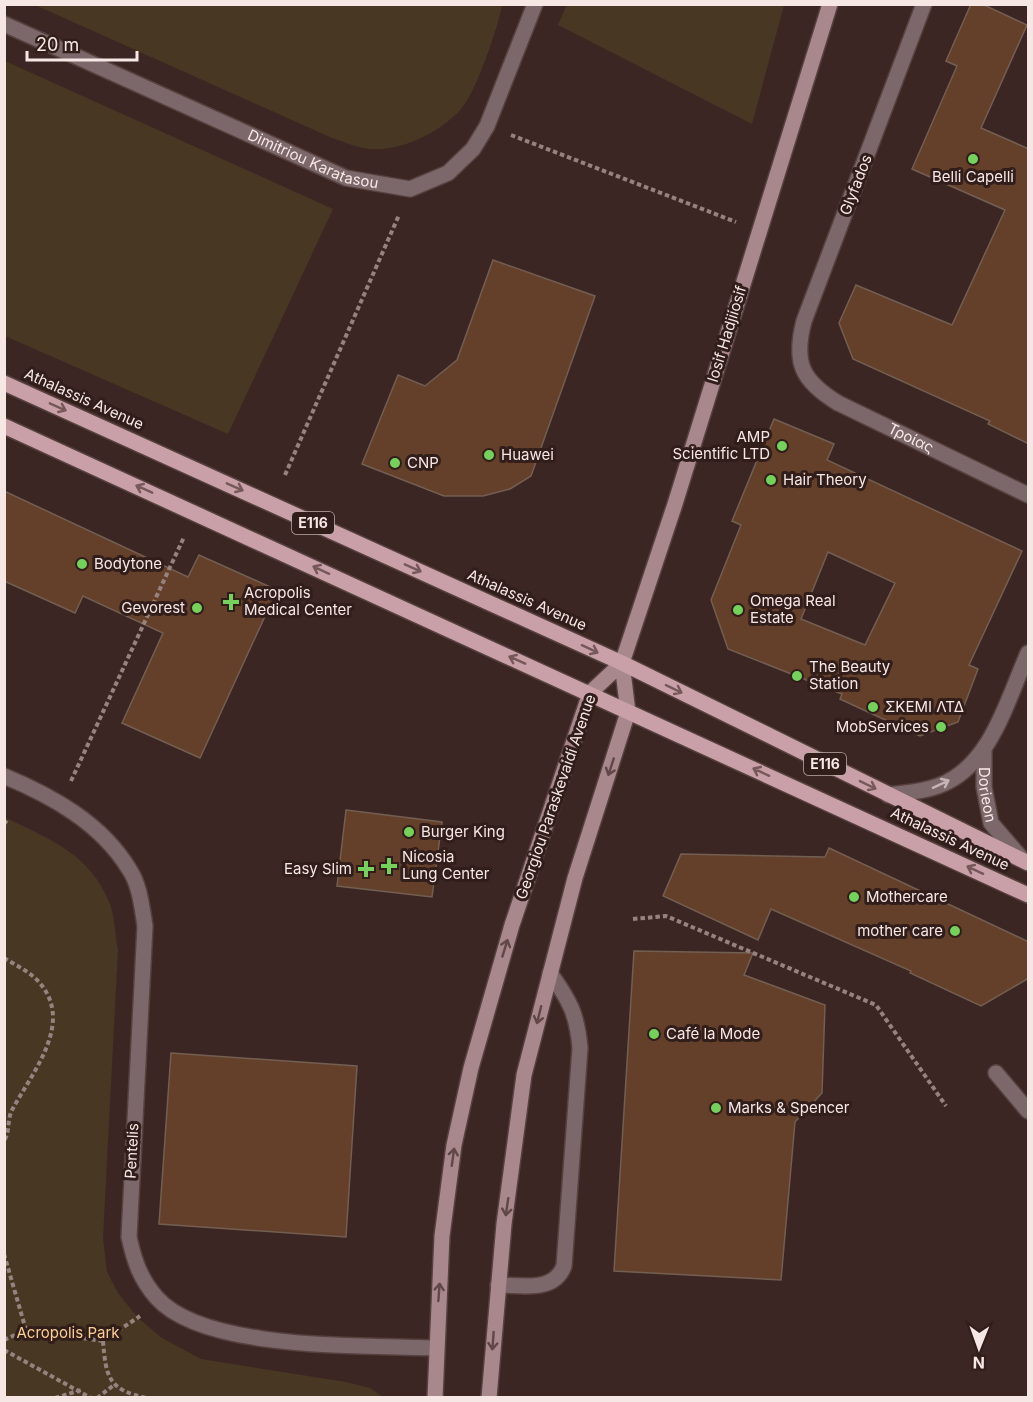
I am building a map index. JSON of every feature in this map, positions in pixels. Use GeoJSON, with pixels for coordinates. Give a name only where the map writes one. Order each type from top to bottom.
{"type":"FeatureCollection","features":[{"type":"Feature","properties":{"kind":"main road","name":"Iosif Hadjiiosif"},"geometry":{"type":"LineString","coordinates":[[622,663],[675,504],[830,4]]}},
{"type":"Feature","properties":{"kind":"main road","name":"Athalassis Avenue"},"geometry":{"type":"LineString","coordinates":[[4,383],[622,663],[1026,862]]}},
{"type":"Feature","properties":{"kind":"main road","name":"Athalassis Avenue"},"geometry":{"type":"LineString","coordinates":[[4,426],[1029,895]]}},
{"type":"Feature","properties":{"kind":"main road","name":"Georgiou Paraskevaidi Avenue"},"geometry":{"type":"LineString","coordinates":[[435,1398],[435,1348],[442,1236],[454,1145],[471,1068],[512,925],[590,693],[622,663]]}},
{"type":"Feature","properties":{"kind":"main road"},"geometry":{"type":"LineString","coordinates":[[489,1398],[498,1285],[524,1075],[575,879],[628,712],[622,663]]}},
{"type":"Feature","properties":{"kind":"street"},"geometry":{"type":"LineString","coordinates":[[410,189],[448,173],[473,149],[487,126],[535,4]]}},
{"type":"Feature","properties":{"kind":"street","name":"Glyfados"},"geometry":{"type":"LineString","coordinates":[[801,368],[799,338],[804,321],[924,4]]}},
{"type":"Feature","properties":{"kind":"street","name":"Dimitriou Karatasou"},"geometry":{"type":"LineString","coordinates":[[4,24],[346,178],[410,189]]}},
{"type":"Feature","properties":{"kind":"street","name":"Τροίας"},"geometry":{"type":"LineString","coordinates":[[801,368],[810,383],[838,404],[1029,495]]}},
{"type":"Feature","properties":{"kind":"street","name":"Dorieon"},"geometry":{"type":"LineString","coordinates":[[888,795],[941,785],[957,776],[984,751],[1029,653]]}},
{"type":"Feature","properties":{"kind":"street","name":"Dorieon"},"geometry":{"type":"LineString","coordinates":[[984,751],[984,787],[991,823],[1026,862]]}},
{"type":"Feature","properties":{"kind":"street","name":"Pentelis"},"geometry":{"type":"LineString","coordinates":[[4,776],[60,803],[105,839],[130,870],[141,903],[145,927],[129,1237],[135,1267],[158,1299],[184,1319],[226,1333],[306,1342],[435,1348]]}},
{"type":"Feature","properties":{"kind":"street"},"geometry":{"type":"LineString","coordinates":[[498,1285],[549,1283],[561,1275],[564,1266],[580,1048],[578,1021],[572,1004],[550,973]]}},
{"type":"Feature","properties":{"kind":"street"},"geometry":{"type":"LineString","coordinates":[[996,1073],[1029,1111]]}},
{"type":"Feature","properties":{"kind":"path"},"geometry":{"type":"LineString","coordinates":[[538,145],[759,231]]}},
{"type":"Feature","properties":{"kind":"path"},"geometry":{"type":"LineString","coordinates":[[285,475],[410,189]]}},
{"type":"Feature","properties":{"kind":"path"},"geometry":{"type":"LineString","coordinates":[[60,803],[195,513]]}},
{"type":"Feature","properties":{"kind":"path"},"geometry":{"type":"LineString","coordinates":[[4,824],[8,819]]}},
{"type":"Feature","properties":{"kind":"path"},"geometry":{"type":"LineString","coordinates":[[633,919],[666,916],[876,1005],[946,1106]]}},
{"type":"Feature","properties":{"kind":"path"},"geometry":{"type":"LineString","coordinates":[[4,958],[35,978],[50,998],[53,1020],[46,1053],[10,1114],[4,1141]]}},
{"type":"Feature","properties":{"kind":"path"},"geometry":{"type":"LineString","coordinates":[[4,1254],[26,1330]]}},
{"type":"Feature","properties":{"kind":"path"},"geometry":{"type":"LineString","coordinates":[[4,1340],[26,1330],[103,1341],[138,1318],[158,1299]]}},
{"type":"Feature","properties":{"kind":"path"},"geometry":{"type":"LineString","coordinates":[[103,1341],[106,1372],[114,1385],[127,1394],[147,1398]]}},
{"type":"Feature","properties":{"kind":"path"},"geometry":{"type":"LineString","coordinates":[[4,1350],[81,1390],[91,1398]]}},
{"type":"Feature","properties":{"kind":"path"},"geometry":{"type":"LineString","coordinates":[[97,1398],[114,1385]]}},
{"type":"Feature","properties":{"kind":"path"},"geometry":{"type":"LineString","coordinates":[[55,1398],[81,1390]]}},
{"type":"Feature","properties":{"kind":"green space"},"geometry":{"type":"Polygon","coordinates":[[[567,4],[784,5],[752,124],[558,25],[567,4]]]}},
{"type":"Feature","properties":{"kind":"green space"},"geometry":{"type":"Polygon","coordinates":[[[35,5],[502,5],[486,58],[474,88],[462,108],[443,125],[417,140],[404,145],[376,149],[359,147],[332,138],[35,5]]]}},
{"type":"Feature","properties":{"kind":"green space"},"geometry":{"type":"Polygon","coordinates":[[[5,61],[333,209],[228,434],[5,336],[5,61]]]}},
{"type":"Feature","properties":{"kind":"green space","name":"Acropolis Park"},"geometry":{"type":"Polygon","coordinates":[[[4,817],[52,841],[80,860],[102,887],[112,909],[118,950],[103,1238],[107,1272],[118,1293],[138,1318],[162,1338],[201,1359],[346,1382],[370,1388],[383,1397],[5,1397],[4,817]]]}},
{"type":"Feature","properties":{"kind":"building"},"geometry":{"type":"Polygon","coordinates":[[[971,4],[982,4],[1027,25],[981,128],[1029,149],[1029,444],[988,424],[990,421],[853,359],[839,323],[856,285],[952,325],[1005,210],[912,169],[957,66],[946,61],[971,4]]]}},
{"type":"Feature","properties":{"kind":"building"},"geometry":{"type":"Polygon","coordinates":[[[493,260],[595,296],[531,476],[510,489],[483,496],[444,496],[362,464],[398,375],[425,386],[457,360],[493,260]]]}},
{"type":"Feature","properties":{"kind":"building"},"geometry":{"type":"Polygon","coordinates":[[[774,419],[834,444],[827,460],[1022,551],[969,665],[978,669],[958,722],[920,736],[840,699],[842,694],[728,649],[711,600],[741,525],[732,521],[774,419]],[[828,552],[801,619],[865,645],[895,583],[828,552]]]}},
{"type":"Feature","properties":{"kind":"building"},"geometry":{"type":"Polygon","coordinates":[[[4,491],[188,577],[199,555],[277,590],[200,758],[122,723],[163,633],[83,596],[75,613],[4,581],[4,491]]]}},
{"type":"Feature","properties":{"kind":"building"},"geometry":{"type":"Polygon","coordinates":[[[346,810],[442,822],[432,897],[337,886],[346,810]]]}},
{"type":"Feature","properties":{"kind":"building"},"geometry":{"type":"Polygon","coordinates":[[[829,848],[1029,942],[1029,978],[981,1006],[910,973],[911,971],[771,909],[758,940],[663,896],[681,854],[825,857],[829,848]]]}},
{"type":"Feature","properties":{"kind":"building","name":"Marks & Spencer"},"geometry":{"type":"Polygon","coordinates":[[[634,951],[753,953],[744,975],[825,1005],[822,1093],[795,1122],[781,1280],[614,1271],[634,951]]]}},
{"type":"Feature","properties":{"kind":"building"},"geometry":{"type":"Polygon","coordinates":[[[171,1053],[357,1066],[346,1237],[159,1224],[171,1053]]]}},
{"type":"Feature","properties":{"kind":"place","name":"Belli Capelli"},"geometry":{"type":"Point","coordinates":[973,159]}},
{"type":"Feature","properties":{"kind":"place","name":"AMP Scientific LTD"},"geometry":{"type":"Point","coordinates":[782,446]}},
{"type":"Feature","properties":{"kind":"place","name":"Huawei"},"geometry":{"type":"Point","coordinates":[489,455]}},
{"type":"Feature","properties":{"kind":"place","name":"CNP"},"geometry":{"type":"Point","coordinates":[395,463]}},
{"type":"Feature","properties":{"kind":"place","name":"Hair Theory"},"geometry":{"type":"Point","coordinates":[771,480]}},
{"type":"Feature","properties":{"kind":"place","name":"Bodytone"},"geometry":{"type":"Point","coordinates":[82,564]}},
{"type":"Feature","properties":{"kind":"place","name":"Acropolis Medical Center"},"geometry":{"type":"Point","coordinates":[231,602]}},
{"type":"Feature","properties":{"kind":"place","name":"Gevorest"},"geometry":{"type":"Point","coordinates":[197,608]}},
{"type":"Feature","properties":{"kind":"place","name":"Omega Real Estate"},"geometry":{"type":"Point","coordinates":[738,610]}},
{"type":"Feature","properties":{"kind":"place","name":"The Beauty Station"},"geometry":{"type":"Point","coordinates":[797,676]}},
{"type":"Feature","properties":{"kind":"place","name":"ΣΚΕΜΙ ΛΤΔ"},"geometry":{"type":"Point","coordinates":[873,707]}},
{"type":"Feature","properties":{"kind":"place","name":"MobServices"},"geometry":{"type":"Point","coordinates":[941,727]}},
{"type":"Feature","properties":{"kind":"place","name":"Burger King"},"geometry":{"type":"Point","coordinates":[409,832]}},
{"type":"Feature","properties":{"kind":"place","name":"Nicosia Lung Center"},"geometry":{"type":"Point","coordinates":[389,866]}},
{"type":"Feature","properties":{"kind":"place","name":"Easy Slim"},"geometry":{"type":"Point","coordinates":[366,869]}},
{"type":"Feature","properties":{"kind":"place","name":"Mothercare"},"geometry":{"type":"Point","coordinates":[854,897]}},
{"type":"Feature","properties":{"kind":"place","name":"mother care"},"geometry":{"type":"Point","coordinates":[955,931]}},
{"type":"Feature","properties":{"kind":"place","name":"Café la Mode"},"geometry":{"type":"Point","coordinates":[654,1034]}},
{"type":"Feature","properties":{"kind":"place","name":"Marks & Spencer"},"geometry":{"type":"Point","coordinates":[716,1108]}}]}
